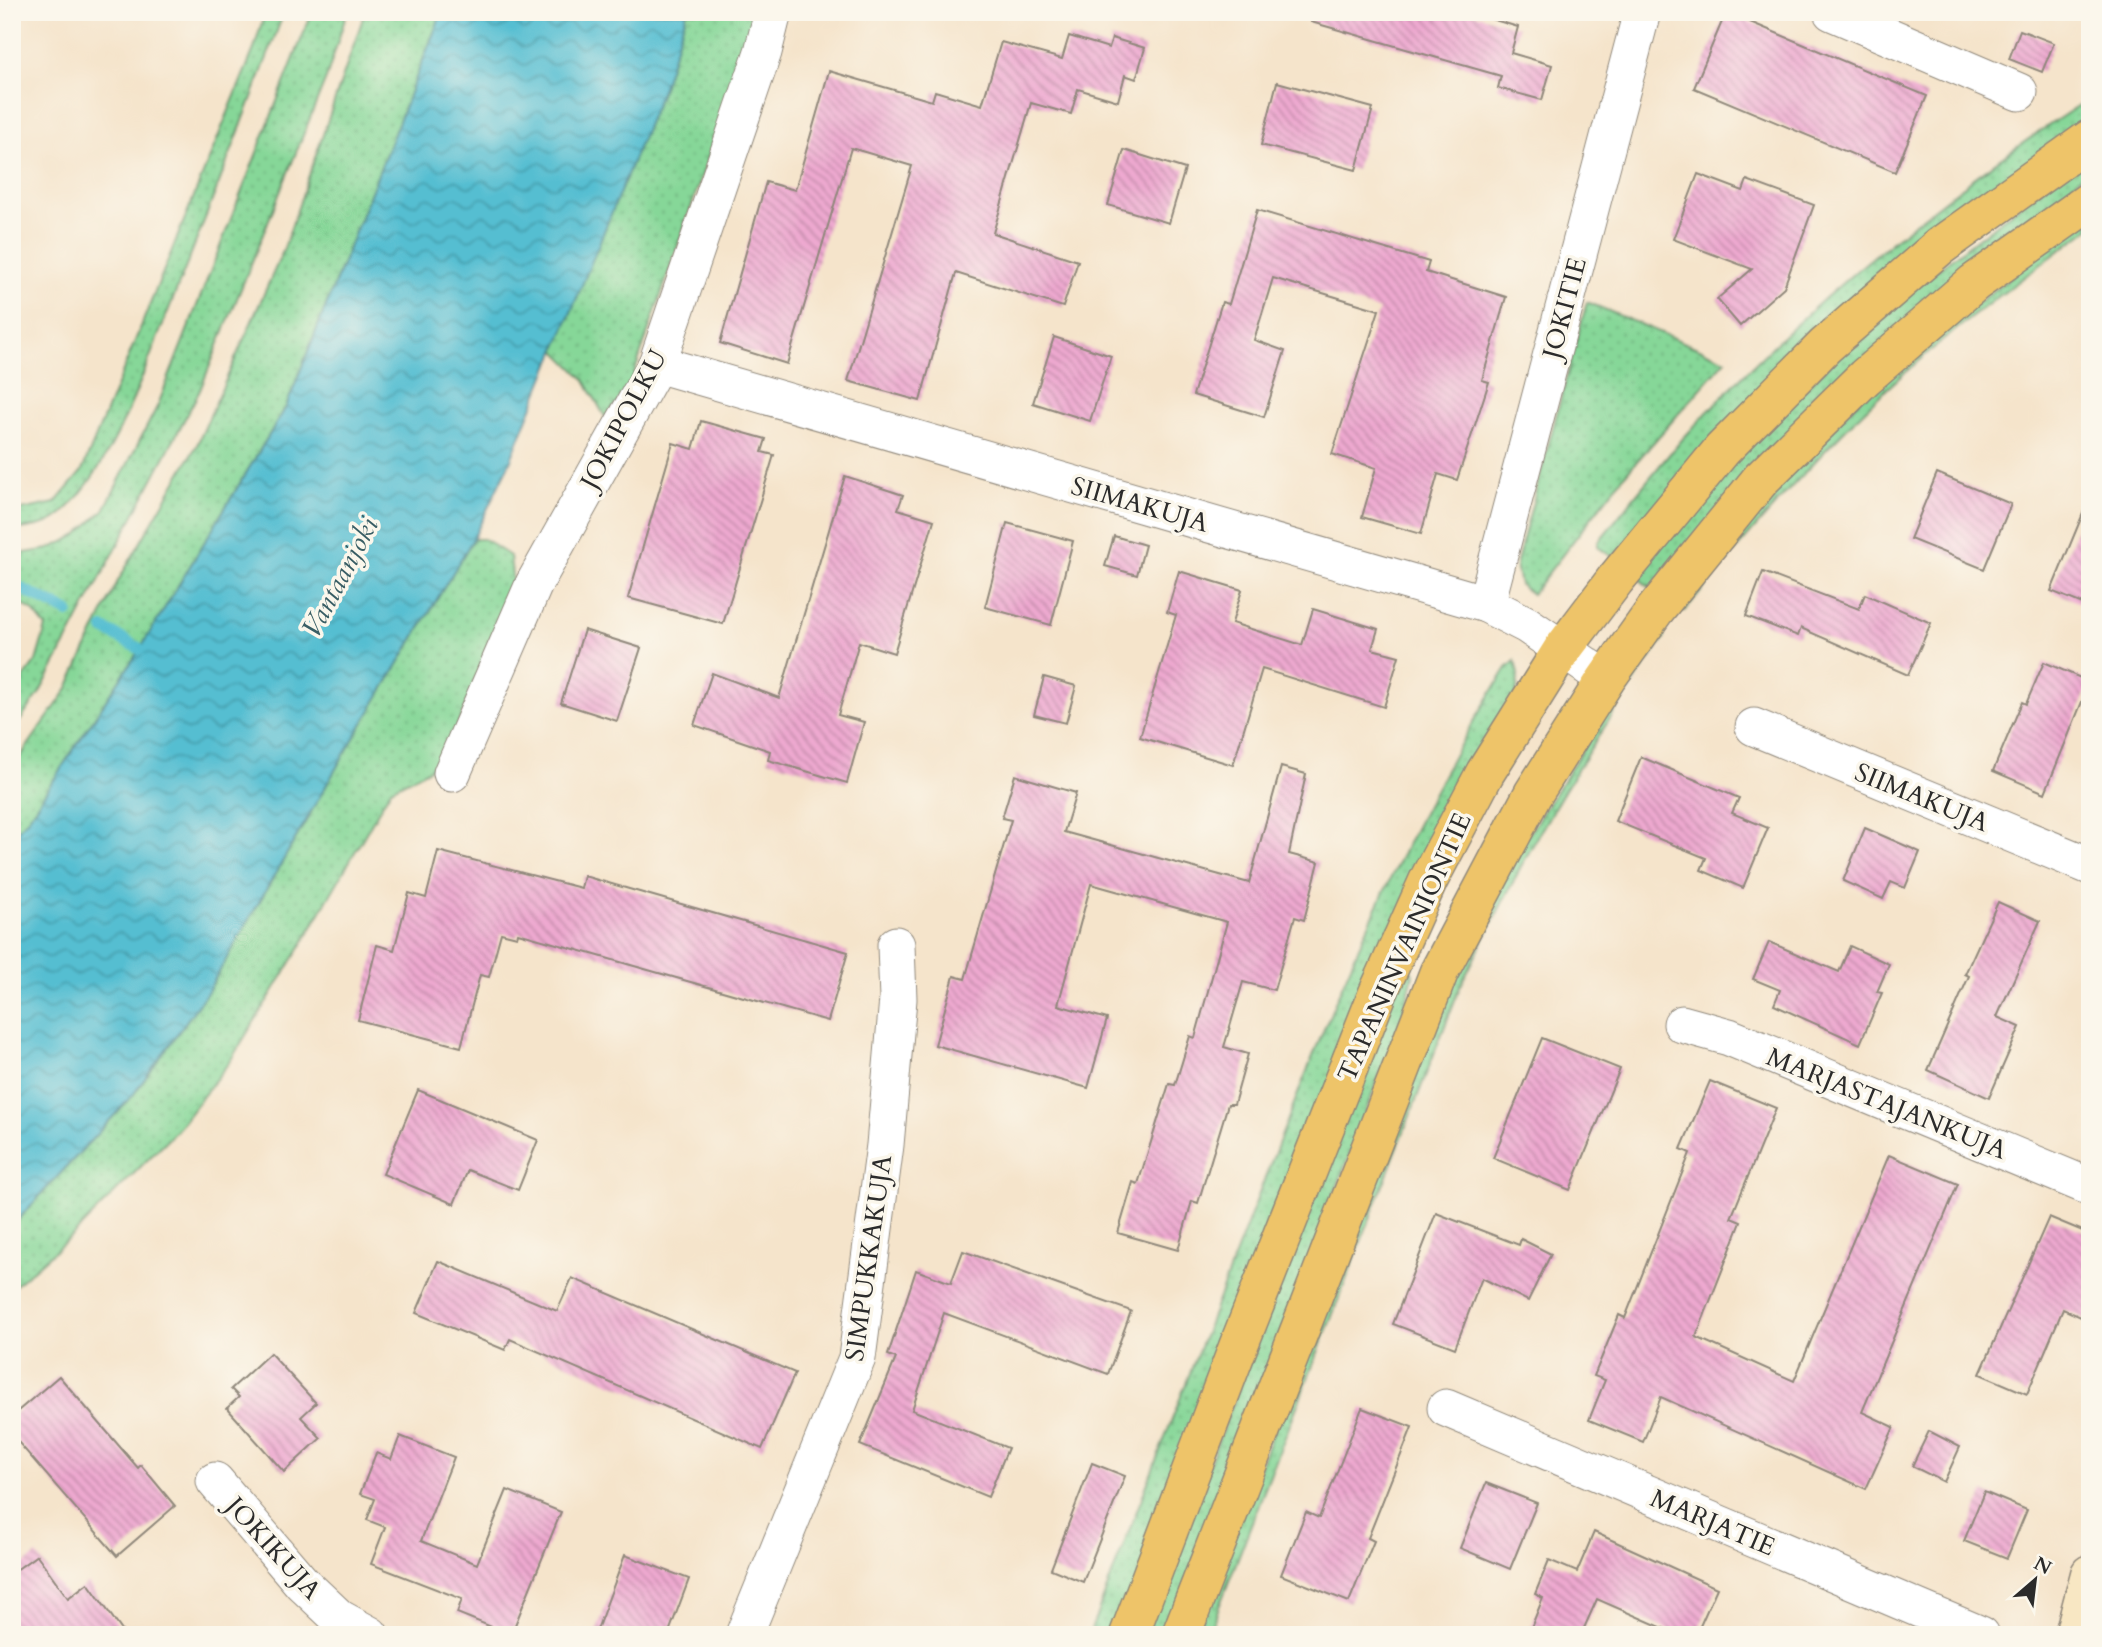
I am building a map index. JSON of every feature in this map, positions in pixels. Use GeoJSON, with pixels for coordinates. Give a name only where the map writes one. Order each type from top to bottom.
{"type":"FeatureCollection","features":[{"type":"Feature","properties":{"kind":"main road","name":"TAPANINVAINIONTIE"},"geometry":{"type":"LineString","coordinates":[[1129,1635],[1238,1347],[1378,993],[1429,880],[1479,785],[1562,650],[1615,580],[1722,450],[1825,346],[1939,247],[2090,139]]}},
{"type":"Feature","properties":{"kind":"main road","name":"TAPANINVAINIONTIE"},"geometry":{"type":"LineString","coordinates":[[1181,1635],[1439,972],[1533,794],[1606,679],[1655,610],[1761,479],[1865,377],[1974,283],[2090,201]]}},
{"type":"Feature","properties":{"kind":"street","name":"JOKIPOLKU"},"geometry":{"type":"LineString","coordinates":[[452,773],[534,583],[657,364],[763,52],[773,12]]}},
{"type":"Feature","properties":{"kind":"street","name":"JOKITIE"},"geometry":{"type":"LineString","coordinates":[[1486,604],[1642,12]]}},
{"type":"Feature","properties":{"kind":"street"},"geometry":{"type":"LineString","coordinates":[[1832,12],[2020,92]]}},
{"type":"Feature","properties":{"kind":"street","name":"SIIMAKUJA"},"geometry":{"type":"LineString","coordinates":[[657,364],[1486,604],[1527,625],[1606,679]]}},
{"type":"Feature","properties":{"kind":"street","name":"SIIMAKUJA"},"geometry":{"type":"LineString","coordinates":[[1754,727],[2090,866]]}},
{"type":"Feature","properties":{"kind":"street","name":"SIMPUKKAKUJA"},"geometry":{"type":"LineString","coordinates":[[744,1635],[857,1358],[885,1145],[898,999],[896,945]]}},
{"type":"Feature","properties":{"kind":"street","name":"MARJASTAJANKUJA"},"geometry":{"type":"LineString","coordinates":[[1682,1024],[1729,1037],[2090,1187]]}},
{"type":"Feature","properties":{"kind":"street","name":"MARJATIE"},"geometry":{"type":"LineString","coordinates":[[1446,1408],[1981,1635]]}},
{"type":"Feature","properties":{"kind":"street","name":"JOKIKUJA"},"geometry":{"type":"LineString","coordinates":[[215,1481],[302,1583],[338,1618],[370,1635]]}},
{"type":"Feature","properties":{"kind":"street"},"geometry":{"type":"LineString","coordinates":[[2074,1635],[2090,1574]]}},
{"type":"Feature","properties":{"kind":"green space"},"geometry":{"type":"Polygon","coordinates":[[[265,12],[284,12],[196,242],[116,436],[91,480],[62,514],[48,523],[12,530],[12,512],[55,503],[82,471],[254,49],[265,12]]]}},
{"type":"Feature","properties":{"kind":"green space"},"geometry":{"type":"Polygon","coordinates":[[[312,12],[347,12],[327,76],[200,390],[39,694],[12,732],[12,694],[36,661],[46,627],[33,611],[12,598],[12,555],[49,549],[76,536],[104,510],[158,405],[312,12]]]}},
{"type":"Feature","properties":{"kind":"green space"},"geometry":{"type":"Polygon","coordinates":[[[365,12],[442,12],[286,407],[140,649],[27,820],[12,836],[12,768],[67,690],[118,581],[197,445],[283,251],[365,12]]]}},
{"type":"Feature","properties":{"kind":"green space"},"geometry":{"type":"Polygon","coordinates":[[[687,12],[758,12],[628,391],[605,417],[584,379],[555,350],[663,87],[687,12]]]}},
{"type":"Feature","properties":{"kind":"green space"},"geometry":{"type":"Polygon","coordinates":[[[2090,98],[2090,122],[1612,557],[1598,547],[1598,542],[1679,443],[1773,346],[1822,301],[1873,257],[1979,174],[2090,98]]]}},
{"type":"Feature","properties":{"kind":"green space"},"geometry":{"type":"Polygon","coordinates":[[[2084,156],[2090,168],[1652,589],[1634,575],[1671,527],[1872,320],[2084,156]]]}},
{"type":"Feature","properties":{"kind":"green space"},"geometry":{"type":"Polygon","coordinates":[[[2090,214],[2090,228],[2007,290],[1899,377],[1824,451],[1685,611],[1674,607],[1714,553],[1869,389],[2090,214]]]}},
{"type":"Feature","properties":{"kind":"green space"},"geometry":{"type":"Polygon","coordinates":[[[1587,302],[1726,360],[1623,477],[1532,594],[1520,585],[1516,565],[1587,302]]]}},
{"type":"Feature","properties":{"kind":"green space"},"geometry":{"type":"Polygon","coordinates":[[[473,539],[484,539],[510,556],[513,585],[443,762],[391,789],[301,946],[230,1061],[176,1131],[74,1234],[12,1288],[12,1226],[133,1095],[208,991],[342,758],[473,539]]]}},
{"type":"Feature","properties":{"kind":"green space"},"geometry":{"type":"Polygon","coordinates":[[[1659,631],[1665,635],[1664,638],[1557,803],[1460,987],[1208,1635],[1195,1635],[1425,1036],[1501,877],[1659,631]]]}},
{"type":"Feature","properties":{"kind":"green space"},"geometry":{"type":"Polygon","coordinates":[[[1515,661],[1517,690],[1114,1635],[1089,1635],[1337,997],[1431,797],[1507,668],[1515,661]]]}},
{"type":"Feature","properties":{"kind":"green space"},"geometry":{"type":"Polygon","coordinates":[[[1404,968],[1413,975],[1403,1014],[1166,1635],[1142,1635],[1404,968]]]}},
{"type":"Feature","properties":{"kind":"water","name":"Vantaanjoki"},"geometry":{"type":"Polygon","coordinates":[[[442,12],[687,12],[663,87],[509,464],[473,539],[342,758],[208,991],[133,1095],[12,1226],[12,836],[27,820],[140,649],[286,407],[442,12]]]}},
{"type":"Feature","properties":{"kind":"building"},"geometry":{"type":"Polygon","coordinates":[[[1312,12],[1468,12],[1518,27],[1511,53],[1552,65],[1542,100],[1498,88],[1501,76],[1311,22],[1312,12]]]}},
{"type":"Feature","properties":{"kind":"building"},"geometry":{"type":"Polygon","coordinates":[[[1726,12],[1927,96],[1895,172],[1694,88],[1726,12]]]}},
{"type":"Feature","properties":{"kind":"building"},"geometry":{"type":"Polygon","coordinates":[[[2020,30],[2054,43],[2042,72],[2009,59],[2020,30]]]}},
{"type":"Feature","properties":{"kind":"building"},"geometry":{"type":"Polygon","coordinates":[[[1069,36],[1109,48],[1112,38],[1145,48],[1136,79],[1125,75],[1118,101],[1078,89],[1071,114],[1031,103],[993,233],[1078,261],[1063,307],[956,273],[920,401],[848,381],[912,166],[851,148],[787,364],[720,343],[766,182],[795,190],[829,71],[932,101],[935,91],[982,105],[1001,42],[1062,59],[1069,36]]]}},
{"type":"Feature","properties":{"kind":"building"},"geometry":{"type":"Polygon","coordinates":[[[1277,82],[1373,108],[1356,170],[1261,145],[1277,82]]]}},
{"type":"Feature","properties":{"kind":"building"},"geometry":{"type":"Polygon","coordinates":[[[1124,150],[1185,169],[1169,223],[1108,205],[1124,150]]]}},
{"type":"Feature","properties":{"kind":"building"},"geometry":{"type":"Polygon","coordinates":[[[1698,174],[1743,191],[1747,180],[1814,205],[1784,287],[1740,326],[1717,299],[1752,269],[1673,239],[1698,174]]]}},
{"type":"Feature","properties":{"kind":"building"},"geometry":{"type":"Polygon","coordinates":[[[1257,210],[1429,262],[1426,272],[1506,297],[1482,380],[1489,382],[1457,480],[1438,474],[1421,534],[1362,517],[1376,468],[1332,454],[1379,310],[1273,278],[1254,340],[1285,351],[1264,417],[1193,395],[1222,302],[1229,304],[1257,210]]]}},
{"type":"Feature","properties":{"kind":"building"},"geometry":{"type":"Polygon","coordinates":[[[1054,337],[1111,356],[1090,421],[1033,403],[1054,337]]]}},
{"type":"Feature","properties":{"kind":"building"},"geometry":{"type":"Polygon","coordinates":[[[701,421],[766,439],[762,452],[774,455],[723,624],[628,598],[673,443],[693,449],[701,421]]]}},
{"type":"Feature","properties":{"kind":"building"},"geometry":{"type":"Polygon","coordinates":[[[1937,473],[2011,504],[1984,569],[1910,539],[1937,473]]]}},
{"type":"Feature","properties":{"kind":"building"},"geometry":{"type":"Polygon","coordinates":[[[845,476],[903,495],[898,509],[934,520],[894,653],[859,642],[838,715],[864,722],[847,783],[768,760],[770,751],[694,725],[712,673],[779,698],[845,476]]]}},
{"type":"Feature","properties":{"kind":"building"},"geometry":{"type":"Polygon","coordinates":[[[2090,499],[2090,607],[2051,591],[2090,499]]]}},
{"type":"Feature","properties":{"kind":"building"},"geometry":{"type":"Polygon","coordinates":[[[1007,523],[1073,541],[1051,625],[985,607],[1007,523]]]}},
{"type":"Feature","properties":{"kind":"building"},"geometry":{"type":"Polygon","coordinates":[[[1114,536],[1145,545],[1137,575],[1105,566],[1114,536]]]}},
{"type":"Feature","properties":{"kind":"building"},"geometry":{"type":"Polygon","coordinates":[[[1179,571],[1242,590],[1232,623],[1302,645],[1313,609],[1378,629],[1372,649],[1399,656],[1384,707],[1262,669],[1233,765],[1140,737],[1176,615],[1167,612],[1179,571]]]}},
{"type":"Feature","properties":{"kind":"building"},"geometry":{"type":"Polygon","coordinates":[[[1763,572],[1859,609],[1865,594],[1931,623],[1908,675],[1801,628],[1798,636],[1746,616],[1763,572]]]}},
{"type":"Feature","properties":{"kind":"building"},"geometry":{"type":"Polygon","coordinates":[[[584,630],[641,648],[617,721],[561,703],[584,630]]]}},
{"type":"Feature","properties":{"kind":"building"},"geometry":{"type":"Polygon","coordinates":[[[2044,662],[2090,682],[2045,793],[1993,771],[2022,702],[2026,704],[2044,662]]]}},
{"type":"Feature","properties":{"kind":"building"},"geometry":{"type":"Polygon","coordinates":[[[1044,677],[1076,686],[1066,723],[1034,715],[1044,677]]]}},
{"type":"Feature","properties":{"kind":"building"},"geometry":{"type":"Polygon","coordinates":[[[1641,757],[1739,798],[1732,813],[1768,828],[1743,888],[1701,870],[1706,858],[1615,821],[1641,757]]]}},
{"type":"Feature","properties":{"kind":"building"},"geometry":{"type":"Polygon","coordinates":[[[1281,767],[1306,774],[1289,854],[1319,862],[1304,920],[1295,917],[1274,990],[1243,982],[1224,1047],[1248,1054],[1234,1104],[1228,1104],[1198,1203],[1192,1201],[1178,1250],[1118,1233],[1133,1182],[1138,1184],[1169,1084],[1175,1085],[1190,1036],[1195,1038],[1227,922],[1091,884],[1058,1005],[1107,1019],[1088,1088],[935,1045],[954,976],[965,979],[1011,820],[1002,818],[1015,775],[1076,793],[1064,832],[1249,883],[1281,767]]]}},
{"type":"Feature","properties":{"kind":"building"},"geometry":{"type":"Polygon","coordinates":[[[1865,828],[1920,852],[1905,888],[1891,882],[1883,899],[1843,881],[1865,828]]]}},
{"type":"Feature","properties":{"kind":"building"},"geometry":{"type":"Polygon","coordinates":[[[438,851],[581,888],[584,876],[848,952],[828,1021],[518,933],[517,937],[501,933],[489,977],[480,975],[461,1047],[358,1020],[377,945],[394,950],[409,893],[426,898],[438,851]]]}},
{"type":"Feature","properties":{"kind":"building"},"geometry":{"type":"Polygon","coordinates":[[[1998,902],[2040,921],[1997,1017],[2020,1027],[1989,1098],[1928,1070],[1969,976],[1965,974],[1998,902]]]}},
{"type":"Feature","properties":{"kind":"building"},"geometry":{"type":"Polygon","coordinates":[[[1769,942],[1839,972],[1850,946],[1889,964],[1877,992],[1882,993],[1860,1044],[1774,1005],[1780,990],[1753,979],[1769,942]]]}},
{"type":"Feature","properties":{"kind":"building"},"geometry":{"type":"Polygon","coordinates":[[[1542,1038],[1620,1069],[1570,1190],[1493,1158],[1542,1038]]]}},
{"type":"Feature","properties":{"kind":"building"},"geometry":{"type":"Polygon","coordinates":[[[1710,1081],[1776,1108],[1731,1218],[1741,1222],[1696,1337],[1794,1381],[1889,1155],[1958,1184],[1862,1412],[1894,1427],[1866,1489],[1661,1397],[1643,1442],[1589,1420],[1605,1380],[1594,1376],[1619,1315],[1625,1318],[1690,1153],[1681,1149],[1710,1081]]]}},
{"type":"Feature","properties":{"kind":"building"},"geometry":{"type":"Polygon","coordinates":[[[418,1090],[538,1140],[518,1190],[468,1170],[454,1204],[383,1174],[418,1090]]]}},
{"type":"Feature","properties":{"kind":"building"},"geometry":{"type":"Polygon","coordinates":[[[1436,1213],[1519,1245],[1521,1239],[1551,1254],[1528,1301],[1482,1278],[1455,1348],[1393,1324],[1436,1213]]]}},
{"type":"Feature","properties":{"kind":"building"},"geometry":{"type":"Polygon","coordinates":[[[2049,1217],[2090,1234],[2090,1321],[2063,1309],[2027,1394],[1980,1374],[2049,1217]]]}},
{"type":"Feature","properties":{"kind":"building"},"geometry":{"type":"Polygon","coordinates":[[[963,1251],[1131,1311],[1108,1374],[944,1313],[912,1410],[1008,1448],[988,1497],[860,1445],[896,1358],[888,1355],[916,1270],[951,1283],[963,1251]]]}},
{"type":"Feature","properties":{"kind":"building"},"geometry":{"type":"Polygon","coordinates":[[[438,1261],[557,1311],[572,1278],[795,1373],[762,1449],[510,1339],[505,1350],[416,1313],[438,1261]]]}},
{"type":"Feature","properties":{"kind":"building"},"geometry":{"type":"Polygon","coordinates":[[[270,1353],[316,1403],[301,1417],[321,1438],[284,1472],[227,1408],[239,1397],[231,1389],[270,1353]]]}},
{"type":"Feature","properties":{"kind":"building"},"geometry":{"type":"Polygon","coordinates":[[[59,1376],[138,1468],[141,1465],[175,1506],[117,1556],[12,1435],[12,1416],[59,1376]]]}},
{"type":"Feature","properties":{"kind":"building"},"geometry":{"type":"Polygon","coordinates":[[[1362,1408],[1412,1427],[1368,1538],[1374,1541],[1349,1602],[1281,1575],[1306,1512],[1319,1518],[1362,1408]]]}},
{"type":"Feature","properties":{"kind":"building"},"geometry":{"type":"Polygon","coordinates":[[[1929,1431],[1960,1447],[1944,1482],[1912,1466],[1929,1431]]]}},
{"type":"Feature","properties":{"kind":"building"},"geometry":{"type":"Polygon","coordinates":[[[400,1436],[454,1457],[421,1541],[477,1564],[507,1490],[561,1512],[511,1635],[457,1613],[462,1599],[371,1564],[385,1527],[367,1520],[375,1499],[360,1494],[376,1453],[391,1459],[400,1436]]]}},
{"type":"Feature","properties":{"kind":"building"},"geometry":{"type":"Polygon","coordinates":[[[1092,1463],[1125,1476],[1083,1582],[1051,1569],[1092,1463]]]}},
{"type":"Feature","properties":{"kind":"building"},"geometry":{"type":"Polygon","coordinates":[[[1486,1483],[1537,1503],[1510,1569],[1460,1548],[1486,1483]]]}},
{"type":"Feature","properties":{"kind":"building"},"geometry":{"type":"Polygon","coordinates":[[[1984,1492],[2027,1510],[2007,1558],[1964,1541],[1984,1492]]]}},
{"type":"Feature","properties":{"kind":"building"},"geometry":{"type":"Polygon","coordinates":[[[1594,1532],[1717,1588],[1696,1635],[1679,1635],[1597,1599],[1581,1635],[1528,1635],[1543,1598],[1535,1594],[1549,1560],[1577,1572],[1594,1532]]]}},
{"type":"Feature","properties":{"kind":"building"},"geometry":{"type":"Polygon","coordinates":[[[37,1555],[68,1598],[88,1583],[125,1635],[12,1635],[12,1573],[37,1555]]]}},
{"type":"Feature","properties":{"kind":"building"},"geometry":{"type":"Polygon","coordinates":[[[625,1555],[689,1579],[668,1635],[595,1635],[625,1555]]]}},
{"type":"Feature","properties":{"kind":"waterway"},"geometry":{"type":"LineString","coordinates":[[12,584],[68,612]]}},
{"type":"Feature","properties":{"kind":"waterway"},"geometry":{"type":"LineString","coordinates":[[104,629],[140,649]]}}]}
